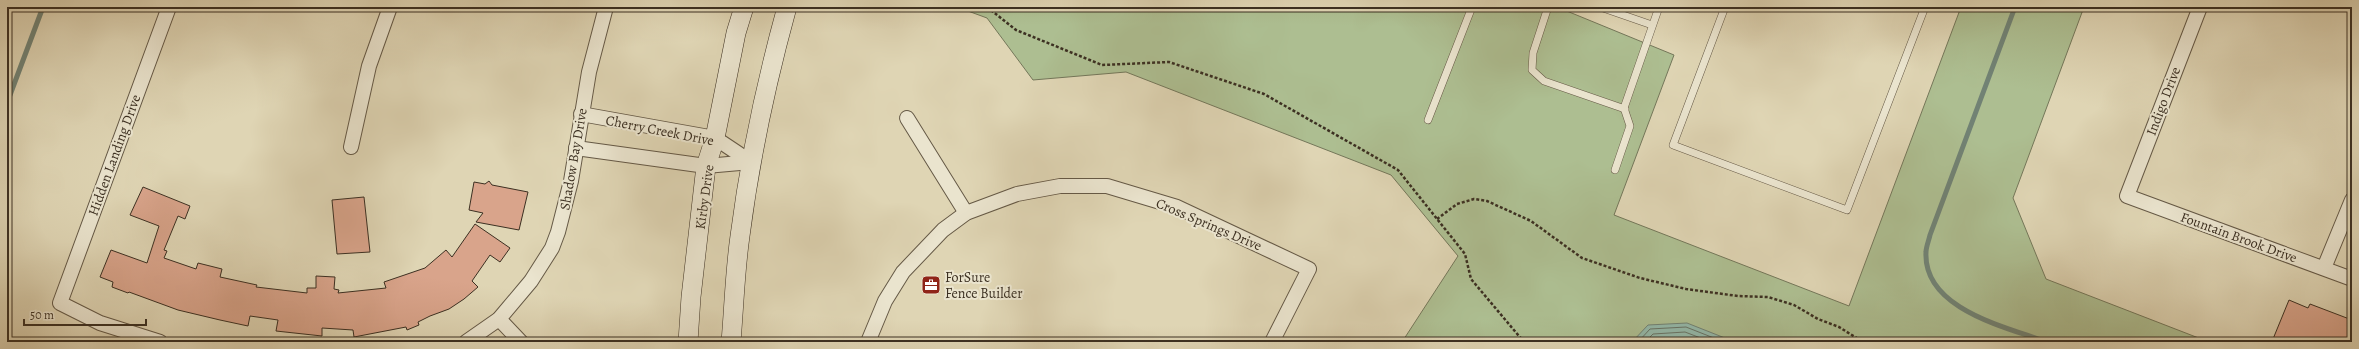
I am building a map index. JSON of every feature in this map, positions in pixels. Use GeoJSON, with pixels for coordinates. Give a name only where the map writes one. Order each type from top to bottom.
{"type":"FeatureCollection","features":[{"type":"Feature","properties":{"kind":"main road","name":"Kirby Drive"},"geometry":{"type":"LineString","coordinates":[[688,342],[691,297],[706,166],[715,138],[736,33],[744,7]]}},
{"type":"Feature","properties":{"kind":"main road"},"geometry":{"type":"LineString","coordinates":[[731,342],[740,238],[751,162],[769,73],[787,7]]}},
{"type":"Feature","properties":{"kind":"street","name":"Hidden Landing Drive"},"geometry":{"type":"LineString","coordinates":[[160,342],[100,322],[60,303],[169,7]]}},
{"type":"Feature","properties":{"kind":"street"},"geometry":{"type":"LineString","coordinates":[[351,147],[369,66],[390,7]]}},
{"type":"Feature","properties":{"kind":"street","name":"Shadow Bay Drive"},"geometry":{"type":"LineString","coordinates":[[466,342],[499,319],[531,281],[552,248],[566,204],[589,72],[606,7]]}},
{"type":"Feature","properties":{"kind":"street","name":"Indigo Drive"},"geometry":{"type":"LineString","coordinates":[[2127,196],[2200,7]]}},
{"type":"Feature","properties":{"kind":"street","name":"Cherry Creek Drive"},"geometry":{"type":"LineString","coordinates":[[581,114],[715,138],[751,162]]}},
{"type":"Feature","properties":{"kind":"street"},"geometry":{"type":"LineString","coordinates":[[907,118],[966,213]]}},
{"type":"Feature","properties":{"kind":"street","name":"Cherry Creek Drive"},"geometry":{"type":"LineString","coordinates":[[576,148],[706,166],[751,162]]}},
{"type":"Feature","properties":{"kind":"street","name":"Cross Springs Drive"},"geometry":{"type":"LineString","coordinates":[[868,342],[885,300],[903,272],[928,244],[966,213],[1017,194],[1060,186],[1107,186],[1177,207],[1309,269],[1272,342]]}},
{"type":"Feature","properties":{"kind":"street","name":"Fountain Brook Drive"},"geometry":{"type":"LineString","coordinates":[[2127,196],[2352,279]]}},
{"type":"Feature","properties":{"kind":"street"},"geometry":{"type":"LineString","coordinates":[[2324,268],[2352,200]]}},
{"type":"Feature","properties":{"kind":"street"},"geometry":{"type":"LineString","coordinates":[[499,319],[521,342]]}},
{"type":"Feature","properties":{"kind":"lane"},"geometry":{"type":"LineString","coordinates":[[1428,120],[1472,7]]}},
{"type":"Feature","properties":{"kind":"lane"},"geometry":{"type":"LineString","coordinates":[[1548,7],[1533,53],[1532,70],[1544,81],[1625,109]]}},
{"type":"Feature","properties":{"kind":"lane"},"geometry":{"type":"LineString","coordinates":[[1600,7],[1652,25]]}},
{"type":"Feature","properties":{"kind":"lane"},"geometry":{"type":"LineString","coordinates":[[1615,170],[1630,126],[1625,109],[1659,7]]}},
{"type":"Feature","properties":{"kind":"lane"},"geometry":{"type":"LineString","coordinates":[[1725,7],[1673,145],[1847,210],[1925,7]]}},
{"type":"Feature","properties":{"kind":"path"},"geometry":{"type":"LineString","coordinates":[[987,7],[1016,30],[1102,65],[1169,62],[1264,94],[1398,170],[1465,254],[1471,279],[1524,342]]}},
{"type":"Feature","properties":{"kind":"path"},"geometry":{"type":"LineString","coordinates":[[1437,220],[1458,204],[1474,199],[1488,201],[1531,221],[1582,258],[1640,278],[1686,289],[1738,296],[1768,297],[1794,305],[1818,319],[1840,327],[1863,342]]}},
{"type":"Feature","properties":{"kind":"shaded area"},"geometry":{"type":"Polygon","coordinates":[[[957,7],[1557,7],[1674,55],[1614,215],[1849,306],[1961,7],[2084,7],[2013,198],[2046,279],[2209,342],[1402,342],[1458,256],[1391,175],[1126,72],[1033,80],[987,18],[957,7]]]}},
{"type":"Feature","properties":{"kind":"water"},"geometry":{"type":"Polygon","coordinates":[[[1687,323],[1735,342],[1632,342],[1648,325],[1687,323]]]}},
{"type":"Feature","properties":{"kind":"building"},"geometry":{"type":"Polygon","coordinates":[[[489,181],[492,185],[528,192],[519,230],[476,222],[483,213],[469,210],[474,182],[485,184],[489,181]]]}},
{"type":"Feature","properties":{"kind":"building"},"geometry":{"type":"Polygon","coordinates":[[[143,187],[190,206],[185,219],[178,216],[164,250],[167,251],[164,258],[196,269],[198,263],[222,269],[220,277],[257,285],[256,287],[307,293],[307,288],[316,288],[316,276],[335,277],[334,289],[339,290],[338,293],[386,288],[384,282],[425,268],[446,250],[452,257],[475,224],[510,248],[500,262],[490,255],[472,281],[478,287],[464,299],[449,309],[418,322],[419,325],[407,330],[406,327],[354,337],[353,330],[322,328],[322,336],[276,331],[278,320],[250,316],[248,326],[178,310],[112,287],[113,282],[100,277],[111,250],[147,263],[159,226],[130,215],[143,187]]]}},
{"type":"Feature","properties":{"kind":"building"},"geometry":{"type":"Polygon","coordinates":[[[364,197],[370,252],[337,254],[332,200],[364,197]]]}},
{"type":"Feature","properties":{"kind":"building"},"geometry":{"type":"Polygon","coordinates":[[[2289,300],[2308,308],[2310,304],[2352,320],[2352,342],[2280,342],[2273,339],[2289,300]]]}},
{"type":"Feature","properties":{"kind":"waterway"},"geometry":{"type":"LineString","coordinates":[[7,103],[43,7]]}},
{"type":"Feature","properties":{"kind":"waterway"},"geometry":{"type":"LineString","coordinates":[[2015,7],[1930,235],[1926,252],[1929,272],[1938,288],[1952,302],[1970,313],[1990,322],[2047,342]]}},
{"type":"Feature","properties":{"kind":"place","name":"ForSure Fence Builder"},"geometry":{"type":"Point","coordinates":[931,285]}}]}
